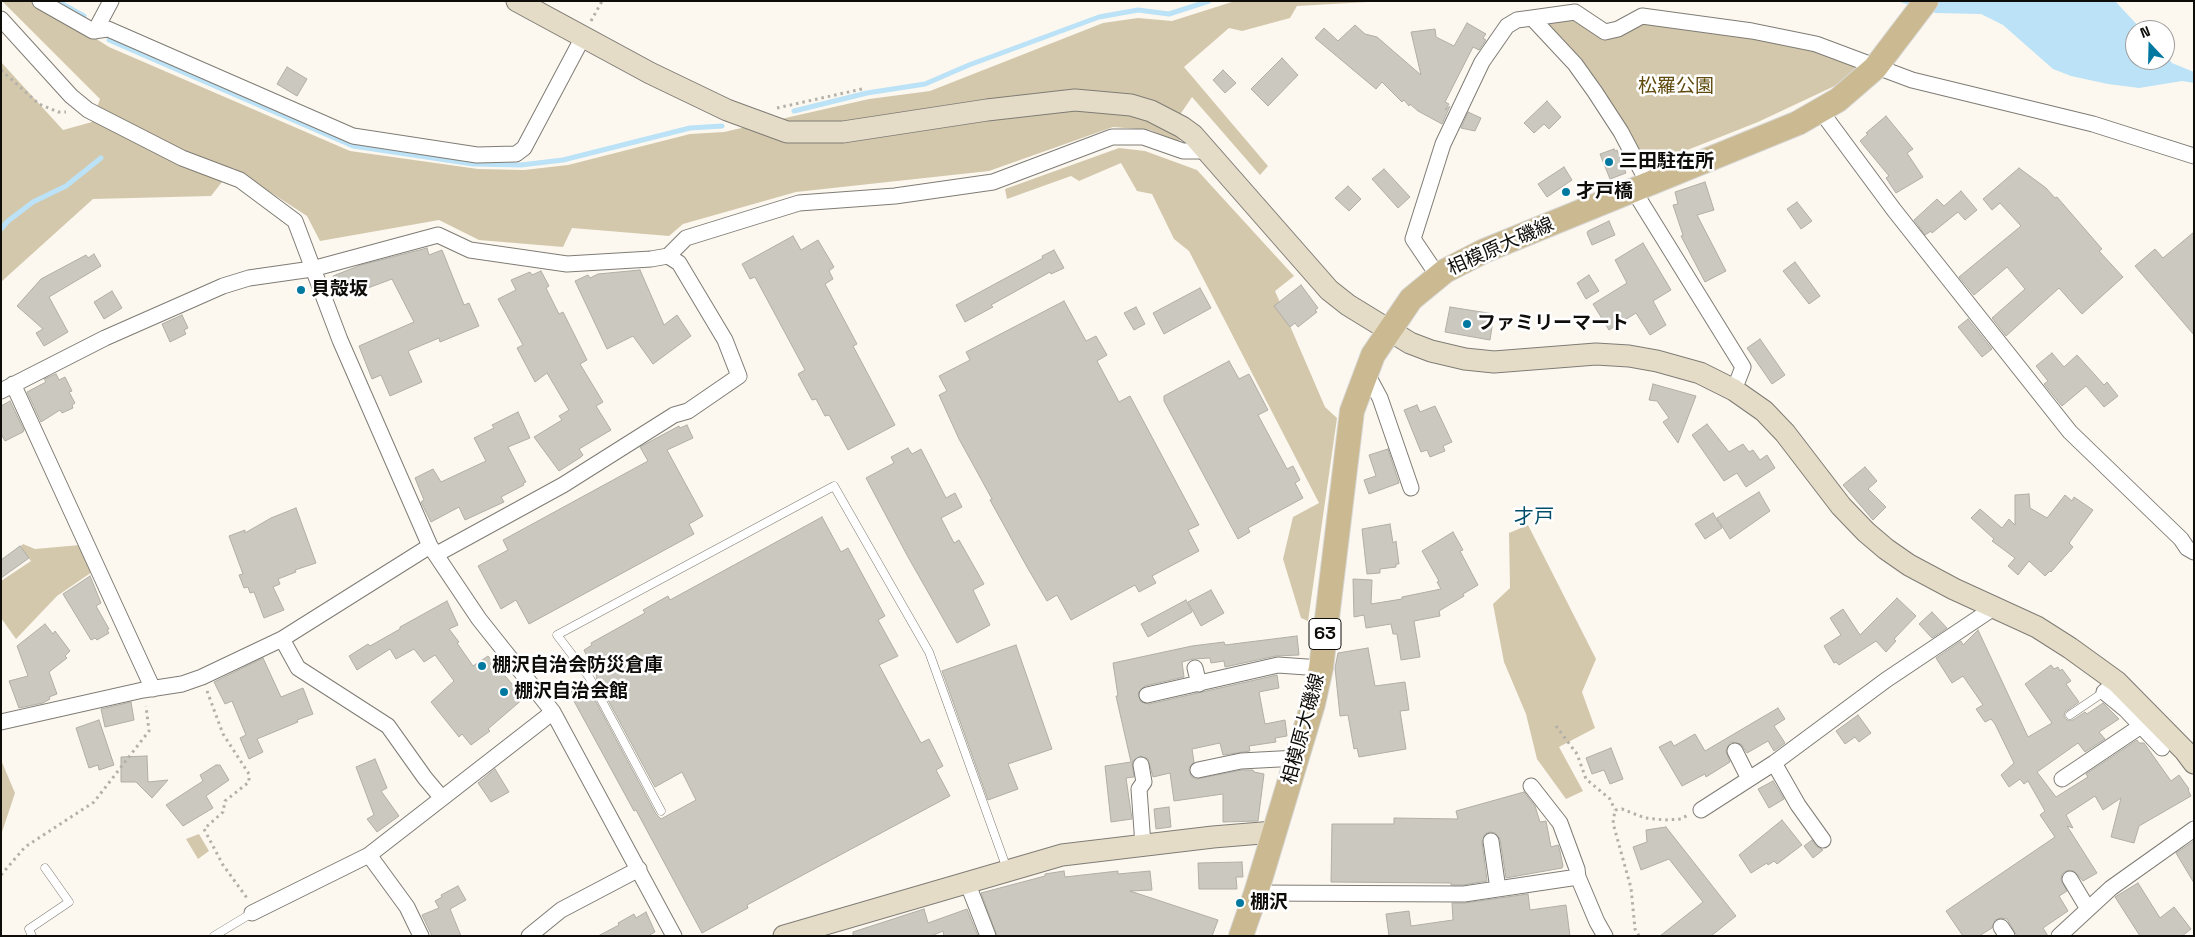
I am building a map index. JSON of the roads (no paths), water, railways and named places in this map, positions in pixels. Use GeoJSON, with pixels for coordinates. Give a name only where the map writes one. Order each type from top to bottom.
{"type":"FeatureCollection","features":[{"type":"Feature","properties":{"kind":"main road","name":"相模原大磯線"},"geometry":{"type":"LineString","coordinates":[[1241,936],[1314,704],[1352,411],[1373,355],[1411,299],[1438,276],[1484,251],[1798,123],[1838,100],[1880,61],[1926,1]]}},
{"type":"Feature","properties":{"kind":"street"},"geometry":{"type":"LineString","coordinates":[[40,1],[95,31],[108,29],[353,136],[477,156],[516,154],[524,148],[583,37]]}},
{"type":"Feature","properties":{"kind":"street"},"geometry":{"type":"LineString","coordinates":[[95,31],[111,1]]}},
{"type":"Feature","properties":{"kind":"street"},"geometry":{"type":"LineString","coordinates":[[517,1],[710,102],[787,132],[843,132],[1075,100],[1104,101],[1131,105],[1168,119],[1193,135],[1329,290],[1348,305],[1410,343],[1431,351],[1465,359],[1494,362],[1596,354],[1629,356],[1657,361],[1700,373],[1734,390],[1764,411],[1785,433],[1841,506],[1866,532],[1886,549],[1909,565],[1954,589],[2045,632],[2185,751],[2194,763]]}},
{"type":"Feature","properties":{"kind":"street"},"geometry":{"type":"LineString","coordinates":[[1438,276],[1412,239],[1444,144],[1482,62],[1507,26],[1517,20],[1574,12],[1605,32],[1618,29],[1642,16],[1752,31],[1816,44],[1880,61],[1912,80],[2093,124],[2194,156]]}},
{"type":"Feature","properties":{"kind":"street"},"geometry":{"type":"LineString","coordinates":[[1532,18],[1575,64],[1621,132],[1641,188],[1743,367],[1734,390]]}},
{"type":"Feature","properties":{"kind":"street"},"geometry":{"type":"LineString","coordinates":[[1,19],[71,96],[85,108],[182,158],[240,180],[296,222],[340,340],[433,550],[480,619],[553,712],[674,936]]}},
{"type":"Feature","properties":{"kind":"street"},"geometry":{"type":"LineString","coordinates":[[1820,110],[1894,210],[2070,432],[2181,539],[2187,548],[2194,552]]}},
{"type":"Feature","properties":{"kind":"street"},"geometry":{"type":"LineString","coordinates":[[148,690],[7,388],[105,338],[223,286],[249,278],[312,269],[438,234],[470,250],[567,264],[651,260],[668,256],[686,238],[799,203],[895,196],[993,182],[1112,137],[1143,137],[1183,151],[1208,151]]}},
{"type":"Feature","properties":{"kind":"street"},"geometry":{"type":"LineString","coordinates":[[1,722],[182,684],[202,677],[282,639],[433,550],[563,485],[674,415],[688,411],[738,376],[725,340],[679,263],[668,256]]}},
{"type":"Feature","properties":{"kind":"street"},"geometry":{"type":"LineString","coordinates":[[1366,372],[1380,398],[1412,488]]}},
{"type":"Feature","properties":{"kind":"street"},"geometry":{"type":"LineString","coordinates":[[1701,810],[1774,763],[1886,680],[1995,607]]}},
{"type":"Feature","properties":{"kind":"street"},"geometry":{"type":"LineString","coordinates":[[282,639],[298,668],[388,726],[424,778],[441,797]]}},
{"type":"Feature","properties":{"kind":"street"},"geometry":{"type":"LineString","coordinates":[[1147,695],[1278,665],[1320,668]]}},
{"type":"Feature","properties":{"kind":"street"},"geometry":{"type":"LineString","coordinates":[[1195,668],[1199,684]]}},
{"type":"Feature","properties":{"kind":"street"},"geometry":{"type":"LineString","coordinates":[[2111,687],[2141,726],[2162,748]]}},
{"type":"Feature","properties":{"kind":"street"},"geometry":{"type":"LineString","coordinates":[[254,912],[368,855],[553,712]]}},
{"type":"Feature","properties":{"kind":"street"},"geometry":{"type":"LineString","coordinates":[[2062,779],[2141,726]]}},
{"type":"Feature","properties":{"kind":"street"},"geometry":{"type":"LineString","coordinates":[[1735,751],[1749,779]]}},
{"type":"Feature","properties":{"kind":"street"},"geometry":{"type":"LineString","coordinates":[[1207,763],[1298,758]]}},
{"type":"Feature","properties":{"kind":"street"},"geometry":{"type":"LineString","coordinates":[[1774,763],[1798,805],[1823,840]]}},
{"type":"Feature","properties":{"kind":"street"},"geometry":{"type":"LineString","coordinates":[[1141,765],[1144,782],[1133,790],[1143,845]]}},
{"type":"Feature","properties":{"kind":"street"},"geometry":{"type":"LineString","coordinates":[[1531,786],[1560,823],[1577,869],[1578,877],[1605,936]]}},
{"type":"Feature","properties":{"kind":"street"},"geometry":{"type":"LineString","coordinates":[[2059,936],[2111,888],[2194,829]]}},
{"type":"Feature","properties":{"kind":"street"},"geometry":{"type":"LineString","coordinates":[[784,936],[1062,855],[1274,832]]}},
{"type":"Feature","properties":{"kind":"street"},"geometry":{"type":"LineString","coordinates":[[1491,841],[1498,889]]}},
{"type":"Feature","properties":{"kind":"street"},"geometry":{"type":"LineString","coordinates":[[368,855],[407,906],[420,936]]}},
{"type":"Feature","properties":{"kind":"street"},"geometry":{"type":"LineString","coordinates":[[529,936],[561,910],[639,869]]}},
{"type":"Feature","properties":{"kind":"street"},"geometry":{"type":"LineString","coordinates":[[1256,893],[1464,894],[1578,877]]}},
{"type":"Feature","properties":{"kind":"street"},"geometry":{"type":"LineString","coordinates":[[2070,879],[2088,909]]}},
{"type":"Feature","properties":{"kind":"street"},"geometry":{"type":"LineString","coordinates":[[967,882],[988,936]]}},
{"type":"Feature","properties":{"kind":"lane"},"geometry":{"type":"LineString","coordinates":[[661,811],[589,677],[557,635],[834,486],[929,652],[1007,871]]}},
{"type":"Feature","properties":{"kind":"lane"},"geometry":{"type":"LineString","coordinates":[[2070,715],[2111,687]]}},
{"type":"Feature","properties":{"kind":"lane"},"geometry":{"type":"LineString","coordinates":[[32,936],[29,929],[69,902],[44,868]]}},
{"type":"Feature","properties":{"kind":"lane"},"geometry":{"type":"LineString","coordinates":[[214,936],[254,912]]}},
{"type":"Feature","properties":{"kind":"water"},"geometry":{"type":"Polygon","coordinates":[[[1897,1],[2115,1],[2133,20],[2125,20],[2125,70],[2175,70],[2175,64],[2194,72],[2194,83],[2182,81],[2139,88],[2071,76],[2053,69],[2003,25],[1981,14],[1935,13],[1897,1]]]}},
{"type":"Feature","properties":{"kind":"waterway"},"geometry":{"type":"LineString","coordinates":[[57,1],[84,16]]}},
{"type":"Feature","properties":{"kind":"waterway"},"geometry":{"type":"LineString","coordinates":[[794,111],[867,93],[925,84],[969,65],[1099,17],[1138,10],[1169,14],[1209,1]]}},
{"type":"Feature","properties":{"kind":"waterway"},"geometry":{"type":"LineString","coordinates":[[109,40],[353,146],[473,164],[521,165],[563,160],[690,128],[722,126]]}},
{"type":"Feature","properties":{"kind":"waterway"},"geometry":{"type":"LineString","coordinates":[[1,229],[8,221],[33,202],[66,186],[101,158]]}},
{"type":"Feature","properties":{"kind":"place","name":"三田駐在所"},"geometry":{"type":"Point","coordinates":[1609,162]}},
{"type":"Feature","properties":{"kind":"place","name":"才戸橋"},"geometry":{"type":"Point","coordinates":[1566,192]}},
{"type":"Feature","properties":{"kind":"place","name":"貝殻坂"},"geometry":{"type":"Point","coordinates":[301,290]}},
{"type":"Feature","properties":{"kind":"place","name":"ファミリーマート"},"geometry":{"type":"Point","coordinates":[1467,324]}},
{"type":"Feature","properties":{"kind":"place","name":"棚沢自治会防災倉庫"},"geometry":{"type":"Point","coordinates":[482,666]}},
{"type":"Feature","properties":{"kind":"place","name":"棚沢自治会館"},"geometry":{"type":"Point","coordinates":[504,692]}},
{"type":"Feature","properties":{"kind":"place","name":"棚沢"},"geometry":{"type":"Point","coordinates":[1240,903]}},
{"type":"Feature","properties":{"kind":"district","name":"才戸"},"geometry":{"type":"Point","coordinates":[1534,518]}},
{"type":"Feature","properties":{"kind":"park label","name":"松羅公園"},"geometry":{"type":"Point","coordinates":[1676,87]}}]}
